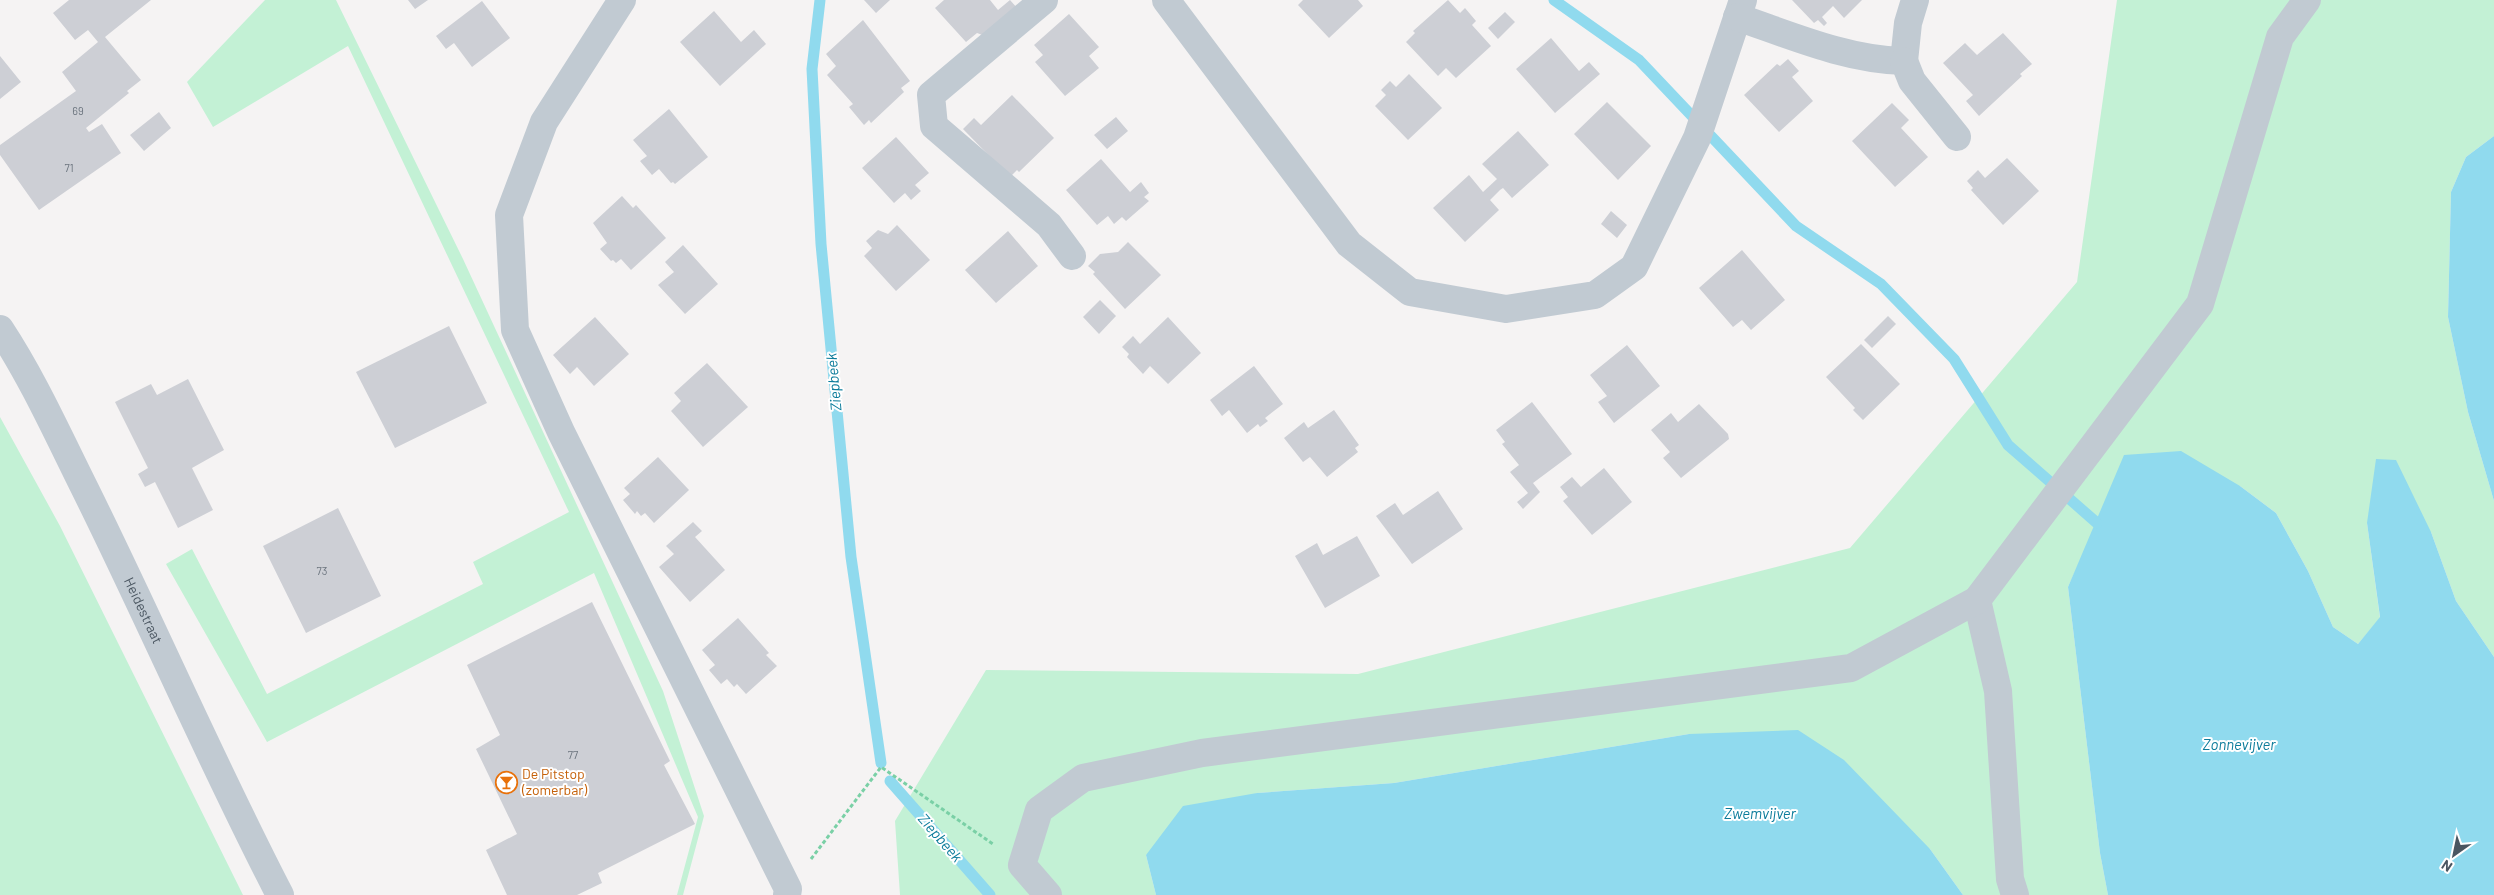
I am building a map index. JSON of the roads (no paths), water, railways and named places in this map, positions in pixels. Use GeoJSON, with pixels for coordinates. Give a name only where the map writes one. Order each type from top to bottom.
{"type":"FeatureCollection","features":[{"type":"Feature","properties":{"kind":"street"},"geometry":{"type":"LineString","coordinates":[[622,0],[544,122],[509,215],[515,330],[562,432],[787,892]]}},
{"type":"Feature","properties":{"kind":"street"},"geometry":{"type":"LineString","coordinates":[[1044,0],[931,95],[934,126],[1049,225],[1072,256]]}},
{"type":"Feature","properties":{"kind":"street"},"geometry":{"type":"LineString","coordinates":[[1166,0],[1349,244],[1410,292],[1506,309],[1595,295],[1634,267],[1697,138],[1740,8],[1817,45],[1884,61],[1904,61]]}},
{"type":"Feature","properties":{"kind":"street"},"geometry":{"type":"LineString","coordinates":[[1915,0],[1908,23],[1904,61],[1912,81],[1957,137]]}},
{"type":"Feature","properties":{"kind":"street"},"geometry":{"type":"LineString","coordinates":[[1048,895],[1022,864],[1039,810],[1083,778],[1202,753],[1851,668],[1977,600],[2200,304],[2280,37],[2308,0]]}},
{"type":"Feature","properties":{"kind":"street","name":"Heidestraat"},"geometry":{"type":"LineString","coordinates":[[0,329],[22,362],[101,520],[237,812],[280,895]]}},
{"type":"Feature","properties":{"kind":"street"},"geometry":{"type":"LineString","coordinates":[[1977,600],[1998,691],[2010,879],[2015,895]]}},
{"type":"Feature","properties":{"kind":"water"},"geometry":{"type":"Polygon","coordinates":[[[2494,136],[2494,501],[2468,412],[2448,317],[2451,192],[2466,157],[2494,136]]]}},
{"type":"Feature","properties":{"kind":"water","name":"Zonnevijver"},"geometry":{"type":"Polygon","coordinates":[[[2181,451],[2240,486],[2276,513],[2308,571],[2333,627],[2358,644],[2380,617],[2367,523],[2376,459],[2396,460],[2431,532],[2456,601],[2494,657],[2494,895],[2108,895],[2100,853],[2068,587],[2124,455],[2181,451]]]}},
{"type":"Feature","properties":{"kind":"water","name":"Zwemvijver"},"geometry":{"type":"Polygon","coordinates":[[[1798,730],[1844,760],[1930,849],[1963,895],[1156,895],[1146,855],[1183,806],[1257,793],[1394,783],[1689,734],[1798,730]]]}},
{"type":"Feature","properties":{"kind":"waterway","name":"Ziepbeek"},"geometry":{"type":"LineString","coordinates":[[820,0],[812,69],[821,244],[851,557],[881,763]]}},
{"type":"Feature","properties":{"kind":"waterway"},"geometry":{"type":"LineString","coordinates":[[1554,0],[1639,60],[1796,226],[1881,284],[1954,359],[2008,445],[2097,523]]}},
{"type":"Feature","properties":{"kind":"waterway","name":"Ziepbeek"},"geometry":{"type":"LineString","coordinates":[[890,781],[990,895]]}},
{"type":"Feature","properties":{"kind":"place","name":"De Pitstop (zomerbar)"},"geometry":{"type":"Point","coordinates":[506,782]}}]}
